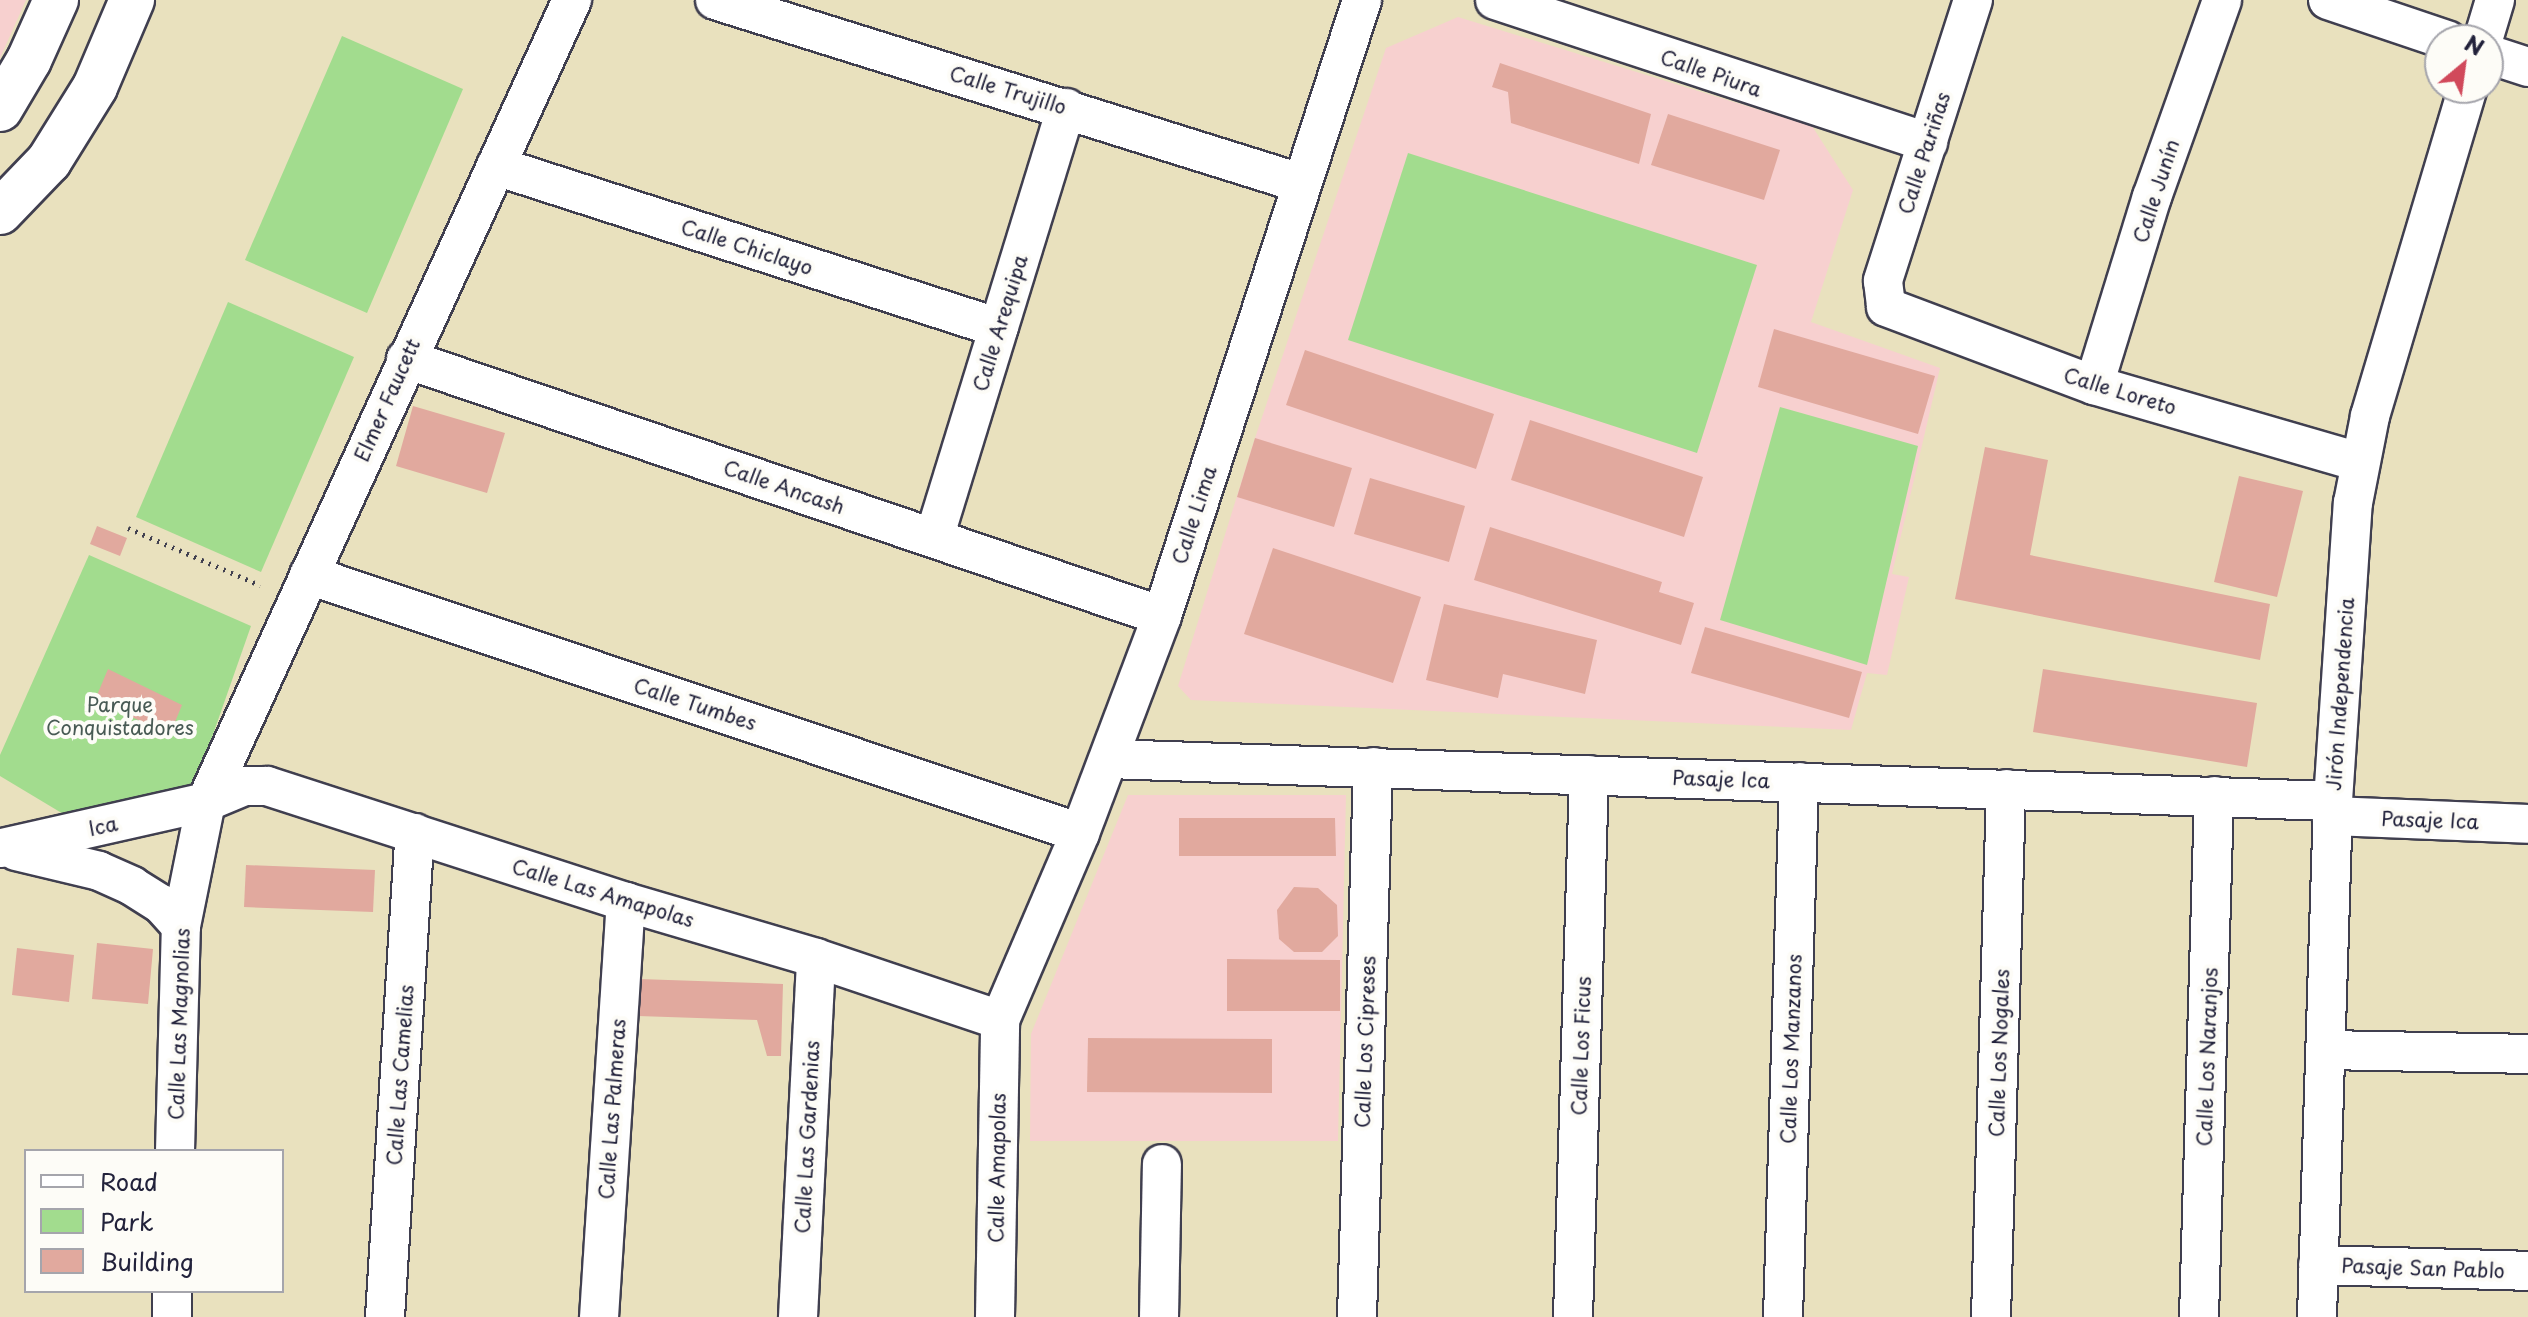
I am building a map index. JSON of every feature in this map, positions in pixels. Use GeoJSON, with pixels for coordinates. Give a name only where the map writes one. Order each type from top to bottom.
{"type":"FeatureCollection","features":[{"type":"Feature","properties":{"kind":"main road"},"geometry":{"type":"LineString","coordinates":[[0,109],[29,60],[56,0]]}},
{"type":"Feature","properties":{"kind":"main road"},"geometry":{"type":"LineString","coordinates":[[0,212],[49,161],[65,136],[95,87],[132,0]]}},
{"type":"Feature","properties":{"kind":"street","name":"Elmer Faucett"},"geometry":{"type":"LineString","coordinates":[[206,802],[572,0]]}},
{"type":"Feature","properties":{"kind":"street","name":"Calle Trujillo"},"geometry":{"type":"LineString","coordinates":[[715,0],[1300,183]]}},
{"type":"Feature","properties":{"kind":"street","name":"Calle Lima"},"geometry":{"type":"LineString","coordinates":[[1000,1020],[1080,833],[1162,616],[1300,183],[1362,0]]}},
{"type":"Feature","properties":{"kind":"street","name":"Calle Piura"},"geometry":{"type":"LineString","coordinates":[[1495,0],[1928,142]]}},
{"type":"Feature","properties":{"kind":"street","name":"Calle Pariñas"},"geometry":{"type":"LineString","coordinates":[[1886,307],[1883,281],[1973,0]]}},
{"type":"Feature","properties":{"kind":"street","name":"Calle Junín"},"geometry":{"type":"LineString","coordinates":[[2094,385],[2152,197],[2222,0]]}},
{"type":"Feature","properties":{"kind":"street"},"geometry":{"type":"LineString","coordinates":[[2328,0],[2424,32]]}},
{"type":"Feature","properties":{"kind":"street"},"geometry":{"type":"LineString","coordinates":[[2488,24],[2495,0]]}},
{"type":"Feature","properties":{"kind":"street"},"geometry":{"type":"LineString","coordinates":[[2504,59],[2528,67]]}},
{"type":"Feature","properties":{"kind":"street","name":"Jirón Independencia"},"geometry":{"type":"LineString","coordinates":[[2317,1317],[2333,808],[2353,503],[2359,462],[2463,104]]}},
{"type":"Feature","properties":{"kind":"street","name":"Calle Arequipa"},"geometry":{"type":"LineString","coordinates":[[934,538],[1066,108]]}},
{"type":"Feature","properties":{"kind":"street","name":"Calle Chiclayo"},"geometry":{"type":"LineString","coordinates":[[496,166],[999,328]]}},
{"type":"Feature","properties":{"kind":"street","name":"Calle Loreto"},"geometry":{"type":"LineString","coordinates":[[1886,307],[2094,385],[2359,462]]}},
{"type":"Feature","properties":{"kind":"street","name":"Calle Ancash"},"geometry":{"type":"LineString","coordinates":[[406,359],[1162,616]]}},
{"type":"Feature","properties":{"kind":"street","name":"Calle Tumbes"},"geometry":{"type":"LineString","coordinates":[[303,588],[1080,833]]}},
{"type":"Feature","properties":{"kind":"street","name":"Pasaje Ica"},"geometry":{"type":"LineString","coordinates":[[1109,759],[2214,796],[2528,824]]}},
{"type":"Feature","properties":{"kind":"street","name":"Calle Los Cipreses"},"geometry":{"type":"LineString","coordinates":[[1357,1317],[1373,767]]}},
{"type":"Feature","properties":{"kind":"street","name":"Calle Los Ficus"},"geometry":{"type":"LineString","coordinates":[[1573,1317],[1589,775]]}},
{"type":"Feature","properties":{"kind":"street","name":"Calle Los Manzanos"},"geometry":{"type":"LineString","coordinates":[[1783,1317],[1799,782]]}},
{"type":"Feature","properties":{"kind":"street","name":"Calle Las Amapolas"},"geometry":{"type":"LineString","coordinates":[[206,802],[244,786],[267,786],[626,902],[816,958],[1000,1020]]}},
{"type":"Feature","properties":{"kind":"street","name":"Calle Los Nogales"},"geometry":{"type":"LineString","coordinates":[[1991,1317],[2006,789]]}},
{"type":"Feature","properties":{"kind":"street","name":"Calle Los Naranjos"},"geometry":{"type":"LineString","coordinates":[[2199,1317],[2214,796]]}},
{"type":"Feature","properties":{"kind":"street","name":"Ica"},"geometry":{"type":"LineString","coordinates":[[1,848],[206,802]]}},
{"type":"Feature","properties":{"kind":"street","name":"Calle Las Magnolias"},"geometry":{"type":"LineString","coordinates":[[175,1149],[181,926],[206,802]]}},
{"type":"Feature","properties":{"kind":"street","name":"Calle Las Camelias"},"geometry":{"type":"LineString","coordinates":[[385,1317],[415,833]]}},
{"type":"Feature","properties":{"kind":"street"},"geometry":{"type":"LineString","coordinates":[[1,848],[99,871],[161,904],[181,926]]}},
{"type":"Feature","properties":{"kind":"street","name":"Calle Las Palmeras"},"geometry":{"type":"LineString","coordinates":[[599,1317],[626,902]]}},
{"type":"Feature","properties":{"kind":"street","name":"Calle Las Gardenias"},"geometry":{"type":"LineString","coordinates":[[798,1317],[816,958]]}},
{"type":"Feature","properties":{"kind":"street","name":"Calle Amapolas"},"geometry":{"type":"LineString","coordinates":[[995,1317],[1000,1020]]}},
{"type":"Feature","properties":{"kind":"street"},"geometry":{"type":"LineString","coordinates":[[2325,1050],[2528,1054]]}},
{"type":"Feature","properties":{"kind":"street"},"geometry":{"type":"LineString","coordinates":[[1159,1317],[1162,1164]]}},
{"type":"Feature","properties":{"kind":"street","name":"Pasaje San Pablo"},"geometry":{"type":"LineString","coordinates":[[2318,1265],[2528,1271]]}},
{"type":"Feature","properties":{"kind":"street"},"geometry":{"type":"LineString","coordinates":[[172,1293],[172,1317]]}},
{"type":"Feature","properties":{"kind":"path"},"geometry":{"type":"LineString","coordinates":[[128,528],[303,588]]}},
{"type":"Feature","properties":{"kind":"shaded area"},"geometry":{"type":"Polygon","coordinates":[[[0,0],[26,0],[0,58],[0,0]]]}},
{"type":"Feature","properties":{"kind":"shaded area"},"geometry":{"type":"Polygon","coordinates":[[[1458,17],[1812,126],[1853,190],[1811,322],[1940,368],[1892,574],[1909,577],[1887,675],[1867,673],[1851,730],[1191,700],[1178,686],[1255,438],[1386,48],[1458,17]]]}},
{"type":"Feature","properties":{"kind":"shaded area"},"geometry":{"type":"Polygon","coordinates":[[[1128,795],[1346,795],[1338,1141],[1030,1141],[1031,1034],[1128,795]]]}},
{"type":"Feature","properties":{"kind":"green space"},"geometry":{"type":"Polygon","coordinates":[[[342,36],[463,89],[367,313],[245,260],[342,36]]]}},
{"type":"Feature","properties":{"kind":"green space"},"geometry":{"type":"Polygon","coordinates":[[[1408,153],[1757,265],[1697,453],[1348,340],[1408,153]]]}},
{"type":"Feature","properties":{"kind":"green space"},"geometry":{"type":"Polygon","coordinates":[[[228,302],[354,357],[261,572],[136,517],[228,302]]]}},
{"type":"Feature","properties":{"kind":"green space"},"geometry":{"type":"Polygon","coordinates":[[[1780,407],[1918,446],[1867,665],[1720,620],[1780,407]]]}},
{"type":"Feature","properties":{"kind":"green space","name":"Parque Conquistadores"},"geometry":{"type":"Polygon","coordinates":[[[89,555],[251,626],[191,797],[75,821],[0,776],[0,755],[89,555]]]}},
{"type":"Feature","properties":{"kind":"building"},"geometry":{"type":"Polygon","coordinates":[[[1500,63],[1651,114],[1639,164],[1511,123],[1508,92],[1492,87],[1500,63]]]}},
{"type":"Feature","properties":{"kind":"building"},"geometry":{"type":"Polygon","coordinates":[[[1668,114],[1780,150],[1764,200],[1651,165],[1668,114]]]}},
{"type":"Feature","properties":{"kind":"building"},"geometry":{"type":"Polygon","coordinates":[[[1774,329],[1935,376],[1918,434],[1758,387],[1774,329]]]}},
{"type":"Feature","properties":{"kind":"building"},"geometry":{"type":"Polygon","coordinates":[[[1305,350],[1494,414],[1476,469],[1286,405],[1305,350]]]}},
{"type":"Feature","properties":{"kind":"building"},"geometry":{"type":"Polygon","coordinates":[[[413,406],[505,433],[487,493],[396,466],[413,406]]]}},
{"type":"Feature","properties":{"kind":"building"},"geometry":{"type":"Polygon","coordinates":[[[1530,420],[1703,477],[1684,537],[1511,480],[1530,420]]]}},
{"type":"Feature","properties":{"kind":"building"},"geometry":{"type":"Polygon","coordinates":[[[1255,438],[1352,468],[1334,527],[1237,497],[1255,438]]]}},
{"type":"Feature","properties":{"kind":"building"},"geometry":{"type":"Polygon","coordinates":[[[1985,447],[2048,460],[2030,555],[2270,604],[2260,660],[1955,599],[1985,447]]]}},
{"type":"Feature","properties":{"kind":"building"},"geometry":{"type":"Polygon","coordinates":[[[2239,476],[2303,491],[2277,597],[2214,582],[2239,476]]]}},
{"type":"Feature","properties":{"kind":"building"},"geometry":{"type":"Polygon","coordinates":[[[1370,478],[1465,506],[1449,562],[1354,534],[1370,478]]]}},
{"type":"Feature","properties":{"kind":"building"},"geometry":{"type":"Polygon","coordinates":[[[97,526],[127,538],[120,556],[90,544],[97,526]]]}},
{"type":"Feature","properties":{"kind":"building"},"geometry":{"type":"Polygon","coordinates":[[[1490,527],[1662,582],[1659,592],[1694,603],[1681,645],[1474,580],[1490,527]]]}},
{"type":"Feature","properties":{"kind":"building"},"geometry":{"type":"Polygon","coordinates":[[[1273,548],[1421,597],[1393,683],[1244,634],[1273,548]]]}},
{"type":"Feature","properties":{"kind":"building"},"geometry":{"type":"Polygon","coordinates":[[[1444,604],[1597,640],[1585,694],[1503,674],[1498,698],[1426,680],[1444,604]]]}},
{"type":"Feature","properties":{"kind":"building"},"geometry":{"type":"Polygon","coordinates":[[[1705,627],[1862,672],[1849,718],[1691,673],[1705,627]]]}},
{"type":"Feature","properties":{"kind":"building"},"geometry":{"type":"Polygon","coordinates":[[[108,669],[182,705],[175,722],[149,725],[95,700],[108,669]]]}},
{"type":"Feature","properties":{"kind":"building"},"geometry":{"type":"Polygon","coordinates":[[[2043,669],[2257,703],[2247,767],[2033,732],[2043,669]]]}},
{"type":"Feature","properties":{"kind":"building"},"geometry":{"type":"Polygon","coordinates":[[[1179,818],[1335,818],[1336,856],[1179,856],[1179,818]]]}},
{"type":"Feature","properties":{"kind":"building"},"geometry":{"type":"Polygon","coordinates":[[[246,865],[375,870],[373,912],[244,907],[246,865]]]}},
{"type":"Feature","properties":{"kind":"building"},"geometry":{"type":"Polygon","coordinates":[[[1294,887],[1318,888],[1337,905],[1338,936],[1322,952],[1294,952],[1279,939],[1277,910],[1294,887]]]}},
{"type":"Feature","properties":{"kind":"building"},"geometry":{"type":"Polygon","coordinates":[[[97,943],[153,949],[148,1004],[92,999],[97,943]]]}},
{"type":"Feature","properties":{"kind":"building"},"geometry":{"type":"Polygon","coordinates":[[[17,948],[74,955],[69,1002],[12,995],[17,948]]]}},
{"type":"Feature","properties":{"kind":"building"},"geometry":{"type":"Polygon","coordinates":[[[1227,959],[1340,960],[1340,1011],[1227,1011],[1227,959]]]}},
{"type":"Feature","properties":{"kind":"building"},"geometry":{"type":"Polygon","coordinates":[[[639,979],[783,984],[781,1056],[767,1056],[757,1020],[638,1016],[639,979]]]}},
{"type":"Feature","properties":{"kind":"building"},"geometry":{"type":"Polygon","coordinates":[[[1088,1038],[1272,1039],[1272,1093],[1087,1092],[1088,1038]]]}}]}
